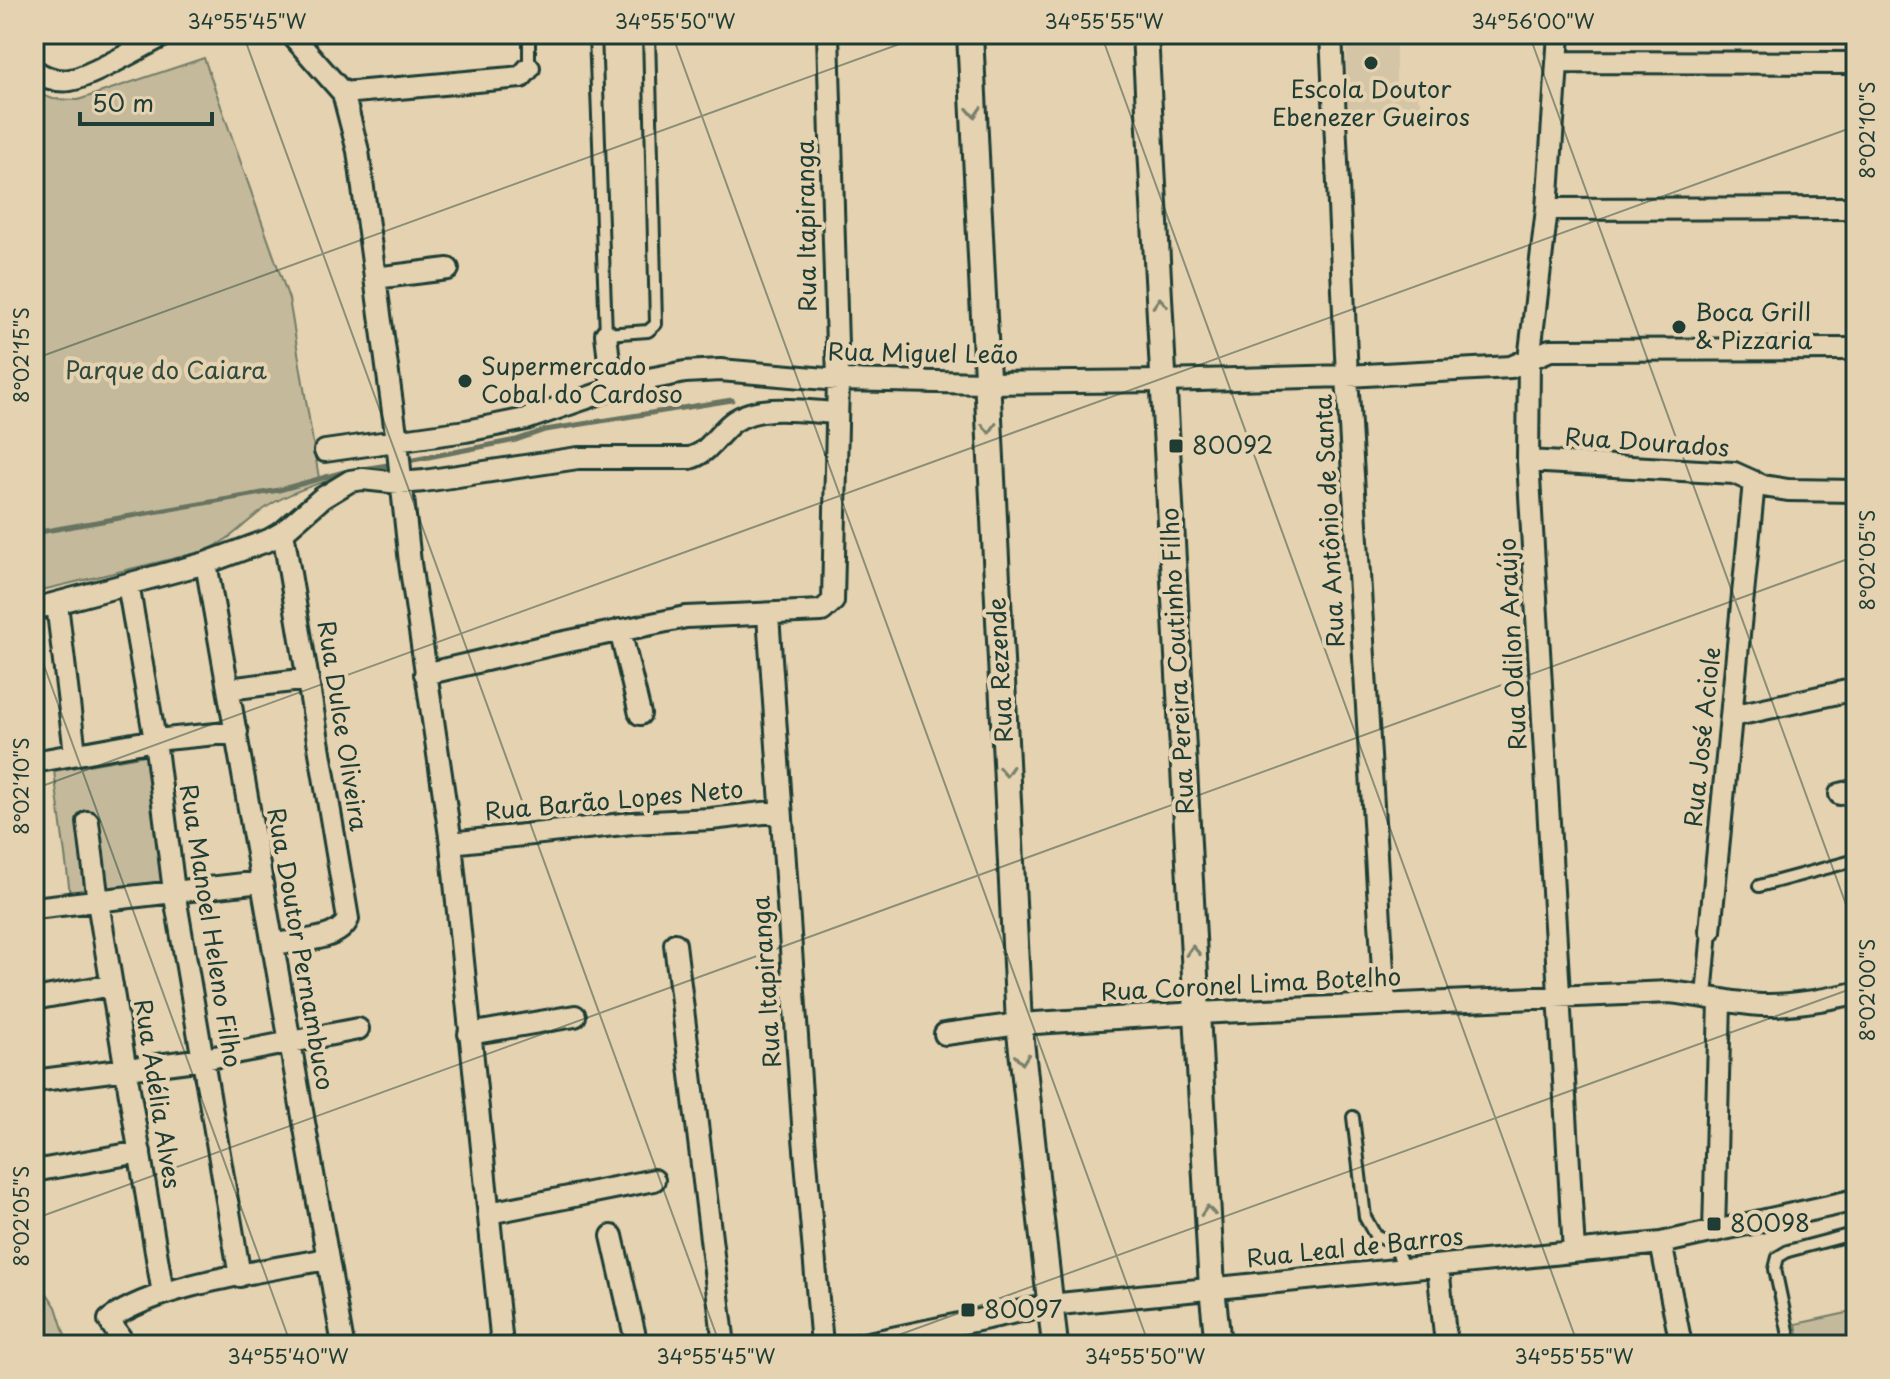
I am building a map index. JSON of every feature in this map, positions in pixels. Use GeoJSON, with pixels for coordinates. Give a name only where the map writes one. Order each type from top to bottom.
{"type":"FeatureCollection","features":[{"type":"Feature","properties":{"kind":"street"},"geometry":{"type":"LineString","coordinates":[[34,70],[43,77],[56,80],[76,79],[167,34]]}},
{"type":"Feature","properties":{"kind":"street"},"geometry":{"type":"LineString","coordinates":[[291,34],[343,93],[358,151],[425,674],[451,843],[502,1345]]}},
{"type":"Feature","properties":{"kind":"street","name":"Rua Itapiranga"},"geometry":{"type":"LineString","coordinates":[[822,1345],[804,1138],[768,615],[822,611],[833,601],[838,380],[828,34]]}},
{"type":"Feature","properties":{"kind":"street","name":"Rua Rezende"},"geometry":{"type":"LineString","coordinates":[[970,34],[1019,1024],[1055,1345]]}},
{"type":"Feature","properties":{"kind":"street","name":"Rua Pereira Coutinho Filho"},"geometry":{"type":"LineString","coordinates":[[1145,34],[1212,1288],[1218,1345]]}},
{"type":"Feature","properties":{"kind":"street","name":"Rua Antônio de Santa"},"geometry":{"type":"LineString","coordinates":[[1331,34],[1347,376],[1385,1004]]}},
{"type":"Feature","properties":{"kind":"street","name":"Rua Odilon Araújo"},"geometry":{"type":"LineString","coordinates":[[1559,34],[1547,209],[1529,360],[1528,461],[1574,1252]]}},
{"type":"Feature","properties":{"kind":"street"},"geometry":{"type":"LineString","coordinates":[[1558,62],[1856,63]]}},
{"type":"Feature","properties":{"kind":"street"},"geometry":{"type":"LineString","coordinates":[[343,93],[521,77],[529,68]]}},
{"type":"Feature","properties":{"kind":"street"},"geometry":{"type":"LineString","coordinates":[[1547,209],[1856,208]]}},
{"type":"Feature","properties":{"kind":"street"},"geometry":{"type":"LineString","coordinates":[[375,278],[448,269]]}},
{"type":"Feature","properties":{"kind":"street"},"geometry":{"type":"LineString","coordinates":[[606,334],[612,389]]}},
{"type":"Feature","properties":{"kind":"street","name":"Rua Miguel Leão"},"geometry":{"type":"LineString","coordinates":[[325,451],[397,445],[526,419],[633,382],[685,372],[720,370],[838,380],[986,383],[1164,381],[1511,367],[1550,350],[1856,349]]}},
{"type":"Feature","properties":{"kind":"street"},"geometry":{"type":"LineString","coordinates":[[34,609],[206,563],[269,540],[283,532],[322,498],[350,481],[400,480],[578,458],[690,458],[703,452],[733,422],[750,414],[763,411],[837,413]]}},
{"type":"Feature","properties":{"kind":"street","name":"Rua Dourados"},"geometry":{"type":"LineString","coordinates":[[1528,461],[1734,473],[1754,482],[1788,490],[1856,491]]}},
{"type":"Feature","properties":{"kind":"street","name":"Rua José Aciole"},"geometry":{"type":"LineString","coordinates":[[1714,1232],[1710,931],[1754,482]]}},
{"type":"Feature","properties":{"kind":"street","name":"Rua Dulce Oliveira"},"geometry":{"type":"LineString","coordinates":[[274,944],[335,933],[344,928],[348,919],[283,532]]}},
{"type":"Feature","properties":{"kind":"street","name":"Rua Doutor Pernambuco"},"geometry":{"type":"LineString","coordinates":[[206,563],[343,1345]]}},
{"type":"Feature","properties":{"kind":"street","name":"Rua Manoel Heleno Filho"},"geometry":{"type":"LineString","coordinates":[[128,584],[155,740],[174,891],[240,1276]]}},
{"type":"Feature","properties":{"kind":"street"},"geometry":{"type":"LineString","coordinates":[[57,604],[75,753]]}},
{"type":"Feature","properties":{"kind":"street"},"geometry":{"type":"LineString","coordinates":[[425,674],[686,617],[768,615]]}},
{"type":"Feature","properties":{"kind":"street"},"geometry":{"type":"LineString","coordinates":[[620,630],[640,714]]}},
{"type":"Feature","properties":{"kind":"street"},"geometry":{"type":"LineString","coordinates":[[229,689],[308,679]]}},
{"type":"Feature","properties":{"kind":"street"},"geometry":{"type":"LineString","coordinates":[[1732,716],[1856,689]]}},
{"type":"Feature","properties":{"kind":"street"},"geometry":{"type":"LineString","coordinates":[[34,762],[155,740],[237,732]]}},
{"type":"Feature","properties":{"kind":"street","name":"Rua Barão Lopes Neto"},"geometry":{"type":"LineString","coordinates":[[451,843],[632,823],[781,811]]}},
{"type":"Feature","properties":{"kind":"street","name":"Rua Adélia Alves"},"geometry":{"type":"LineString","coordinates":[[88,822],[98,902],[163,1294]]}},
{"type":"Feature","properties":{"kind":"street"},"geometry":{"type":"LineString","coordinates":[[34,908],[261,882]]}},
{"type":"Feature","properties":{"kind":"street"},"geometry":{"type":"LineString","coordinates":[[675,944],[724,1345]]}},
{"type":"Feature","properties":{"kind":"street"},"geometry":{"type":"LineString","coordinates":[[34,999],[112,985]]}},
{"type":"Feature","properties":{"kind":"street","name":"Rua Coronel Lima Botelho"},"geometry":{"type":"LineString","coordinates":[[945,1034],[1019,1024],[1197,1013],[1560,996],[1669,992],[1765,1005],[1856,993]]}},
{"type":"Feature","properties":{"kind":"street"},"geometry":{"type":"LineString","coordinates":[[469,1034],[575,1016]]}},
{"type":"Feature","properties":{"kind":"street"},"geometry":{"type":"LineString","coordinates":[[34,1081],[204,1059],[358,1029]]}},
{"type":"Feature","properties":{"kind":"street"},"geometry":{"type":"LineString","coordinates":[[34,1171],[140,1152]]}},
{"type":"Feature","properties":{"kind":"street"},"geometry":{"type":"LineString","coordinates":[[489,1213],[654,1180]]}},
{"type":"Feature","properties":{"kind":"street","name":"Rua Leal de Barros"},"geometry":{"type":"LineString","coordinates":[[859,1345],[1050,1305],[1661,1243],[1856,1200]]}},
{"type":"Feature","properties":{"kind":"street"},"geometry":{"type":"LineString","coordinates":[[612,1236],[637,1345]]}},
{"type":"Feature","properties":{"kind":"street"},"geometry":{"type":"LineString","coordinates":[[1661,1243],[1681,1345]]}},
{"type":"Feature","properties":{"kind":"street"},"geometry":{"type":"LineString","coordinates":[[125,1345],[109,1320],[124,1309],[163,1294],[326,1259]]}},
{"type":"Feature","properties":{"kind":"street"},"geometry":{"type":"LineString","coordinates":[[1438,1266],[1446,1345]]}},
{"type":"Feature","properties":{"kind":"lane"},"geometry":{"type":"LineString","coordinates":[[529,34],[529,68]]}},
{"type":"Feature","properties":{"kind":"lane"},"geometry":{"type":"LineString","coordinates":[[595,34],[606,334],[648,331],[656,324],[649,34]]}},
{"type":"Feature","properties":{"kind":"lane"},"geometry":{"type":"LineString","coordinates":[[1759,886],[1856,860]]}},
{"type":"Feature","properties":{"kind":"lane"},"geometry":{"type":"LineString","coordinates":[[1353,1117],[1365,1217],[1375,1235],[1390,1242],[1396,1249],[1404,1269]]}},
{"type":"Feature","properties":{"kind":"lane"},"geometry":{"type":"LineString","coordinates":[[1791,1345],[1775,1269],[1778,1257],[1788,1251],[1856,1233]]}},
{"type":"Feature","properties":{"kind":"shaded area","name":"Escola Doutor Ebenezer Gueiros"},"geometry":{"type":"Polygon","coordinates":[[[1346,34],[1396,34],[1396,92],[1418,93],[1420,115],[1348,117],[1346,34]]]}},
{"type":"Feature","properties":{"kind":"green space","name":"Parque do Caiara"},"geometry":{"type":"Polygon","coordinates":[[[204,58],[289,299],[319,478],[380,466],[287,496],[205,551],[34,592],[34,92],[53,99],[78,100],[204,58]]]}},
{"type":"Feature","properties":{"kind":"green space"},"geometry":{"type":"Polygon","coordinates":[[[146,755],[164,891],[71,901],[54,771],[146,755]]]}},
{"type":"Feature","properties":{"kind":"green space"},"geometry":{"type":"Polygon","coordinates":[[[34,1274],[56,1307],[68,1345],[34,1345],[34,1274]]]}},
{"type":"Feature","properties":{"kind":"green space"},"geometry":{"type":"Polygon","coordinates":[[[1856,1311],[1856,1338],[1826,1345],[1800,1345],[1796,1324],[1856,1311]]]}},
{"type":"Feature","properties":{"kind":"waterway"},"geometry":{"type":"LineString","coordinates":[[403,462],[516,440],[545,430],[732,400]]}},
{"type":"Feature","properties":{"kind":"waterway"},"geometry":{"type":"LineString","coordinates":[[34,533],[279,490],[344,472],[394,464]]}},
{"type":"Feature","properties":{"kind":"place","name":"Escola Doutor Ebenezer Gueiros"},"geometry":{"type":"Point","coordinates":[1371,63]}},
{"type":"Feature","properties":{"kind":"place","name":"Boca Grill & Pizzaria"},"geometry":{"type":"Point","coordinates":[1679,327]}},
{"type":"Feature","properties":{"kind":"place","name":"Supermercado Cobal do Cardoso"},"geometry":{"type":"Point","coordinates":[465,381]}},
{"type":"Feature","properties":{"kind":"place","name":"80092"},"geometry":{"type":"Point","coordinates":[1176,446]}},
{"type":"Feature","properties":{"kind":"place","name":"80098"},"geometry":{"type":"Point","coordinates":[1714,1224]}},
{"type":"Feature","properties":{"kind":"place","name":"80097"},"geometry":{"type":"Point","coordinates":[968,1310]}}]}
